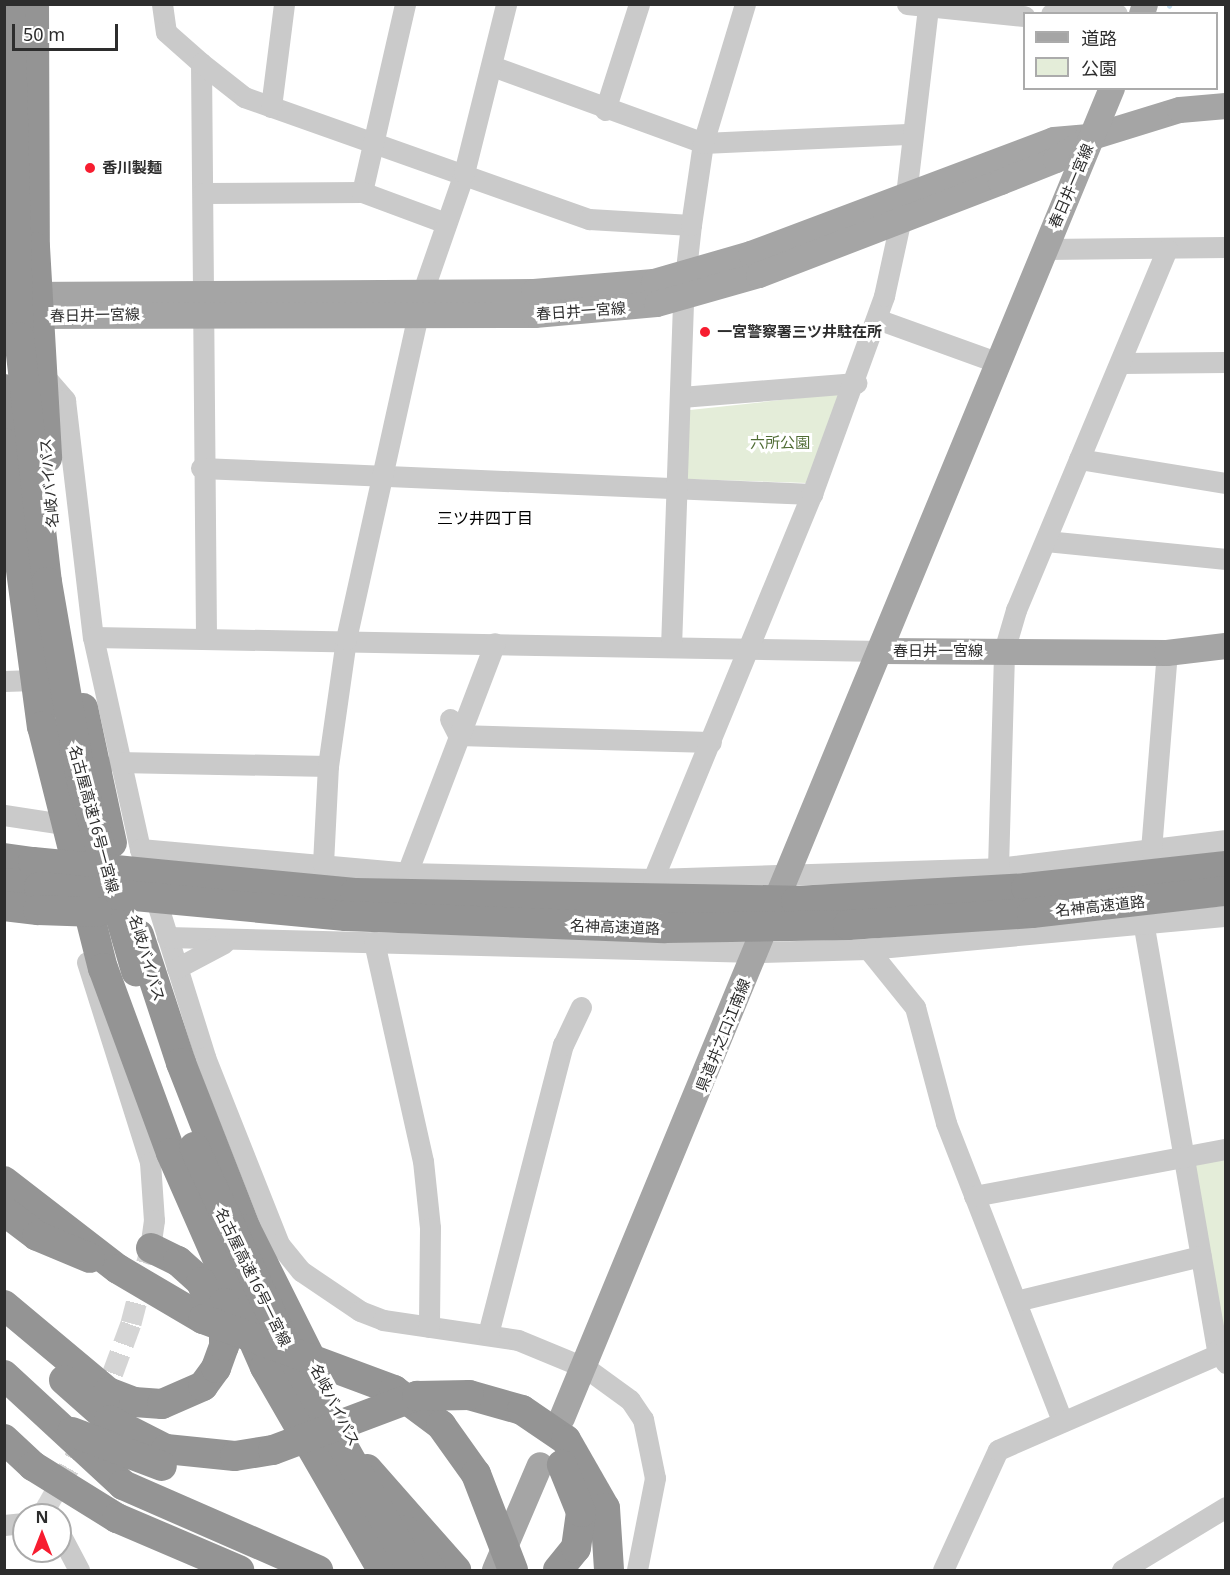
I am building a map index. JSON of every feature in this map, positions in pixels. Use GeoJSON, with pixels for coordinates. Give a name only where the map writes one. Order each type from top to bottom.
{"type":"FeatureCollection","features":[{"type":"Feature","properties":{"kind":"highway","name":"名古屋高速16号一宮線"},"geometry":{"type":"LineString","coordinates":[[10,4],[19,337],[47,582],[82,784],[136,971],[194,1147],[233,1238],[347,1461],[413,1570]]}},
{"type":"Feature","properties":{"kind":"highway","name":"名岐バイパス"},"geometry":{"type":"LineString","coordinates":[[34,4],[39,370],[65,613],[110,833],[142,947],[246,1228],[367,1469],[431,1570]]}},
{"type":"Feature","properties":{"kind":"highway","name":"名古屋高速16号一宮線"},"geometry":{"type":"LineString","coordinates":[[4,389],[41,690],[118,978],[214,1244],[330,1470],[391,1570]]}},
{"type":"Feature","properties":{"kind":"highway"},"geometry":{"type":"LineString","coordinates":[[4,443],[47,747],[103,968],[219,1276],[224,1346],[203,1386],[184,1398],[134,1402],[79,1373],[4,1305]]}},
{"type":"Feature","properties":{"kind":"highway","name":"名神高速道路"},"geometry":{"type":"LineString","coordinates":[[4,883],[29,879],[162,879],[355,893],[592,900],[910,897],[1226,866]]}},
{"type":"Feature","properties":{"kind":"highway"},"geometry":{"type":"LineString","coordinates":[[4,906],[29,879]]}},
{"type":"Feature","properties":{"kind":"highway","name":"名神高速道路"},"geometry":{"type":"LineString","coordinates":[[29,879],[321,922],[346,916],[665,928],[848,925],[1032,913],[1226,891]]}},
{"type":"Feature","properties":{"kind":"highway"},"geometry":{"type":"LineString","coordinates":[[171,1153],[265,1367],[382,1570]]}},
{"type":"Feature","properties":{"kind":"highway"},"geometry":{"type":"LineString","coordinates":[[4,1181],[118,1269],[202,1319],[394,1390],[441,1425],[476,1474],[513,1570]]}},
{"type":"Feature","properties":{"kind":"highway"},"geometry":{"type":"LineString","coordinates":[[4,1211],[37,1236],[118,1269]]}},
{"type":"Feature","properties":{"kind":"highway"},"geometry":{"type":"LineString","coordinates":[[150,1251],[201,1282],[224,1346]]}},
{"type":"Feature","properties":{"kind":"highway"},"geometry":{"type":"LineString","coordinates":[[4,1305],[72,1389],[136,1437],[201,1456],[277,1457]]}},
{"type":"Feature","properties":{"kind":"highway"},"geometry":{"type":"LineString","coordinates":[[4,1375],[123,1485],[318,1570]]}},
{"type":"Feature","properties":{"kind":"highway"},"geometry":{"type":"LineString","coordinates":[[466,1403],[522,1428],[568,1472],[578,1494],[581,1525],[576,1548],[558,1570]]}},
{"type":"Feature","properties":{"kind":"highway"},"geometry":{"type":"LineString","coordinates":[[57,1425],[129,1456],[187,1470],[226,1473],[393,1421],[466,1403],[522,1410],[566,1440],[605,1508],[609,1570]]}},
{"type":"Feature","properties":{"kind":"highway"},"geometry":{"type":"LineString","coordinates":[[4,1439],[33,1466],[117,1518],[238,1570]]}},
{"type":"Feature","properties":{"kind":"highway"},"geometry":{"type":"LineString","coordinates":[[367,1469],[456,1570]]}},
{"type":"Feature","properties":{"kind":"main road"},"geometry":{"type":"LineString","coordinates":[[1092,137],[1111,90]]}},
{"type":"Feature","properties":{"kind":"main road","name":"春日井一宮線"},"geometry":{"type":"LineString","coordinates":[[684,286],[906,195],[1054,140],[1092,137],[1180,110],[1226,106]]}},
{"type":"Feature","properties":{"kind":"main road","name":"春日井一宮線"},"geometry":{"type":"LineString","coordinates":[[38,305],[421,303],[588,290],[684,286],[901,221],[1056,160],[1092,137]]}},
{"type":"Feature","properties":{"kind":"main road","name":"春日井一宮線"},"geometry":{"type":"LineString","coordinates":[[1092,137],[996,362],[882,651],[1167,653],[1226,646]]}},
{"type":"Feature","properties":{"kind":"main road"},"geometry":{"type":"LineString","coordinates":[[4,294],[38,305]]}},
{"type":"Feature","properties":{"kind":"main road"},"geometry":{"type":"LineString","coordinates":[[4,316],[38,305]]}},
{"type":"Feature","properties":{"kind":"main road","name":"県道井之口江南線"},"geometry":{"type":"LineString","coordinates":[[562,1418],[586,1368],[757,952],[784,876],[882,651]]}},
{"type":"Feature","properties":{"kind":"main road"},"geometry":{"type":"LineString","coordinates":[[495,1570],[540,1465]]}},
{"type":"Feature","properties":{"kind":"street"},"geometry":{"type":"LineString","coordinates":[[162,4],[166,32],[243,97],[373,140],[590,219],[691,225]]}},
{"type":"Feature","properties":{"kind":"street"},"geometry":{"type":"LineString","coordinates":[[271,107],[284,4]]}},
{"type":"Feature","properties":{"kind":"street"},"geometry":{"type":"LineString","coordinates":[[362,192],[405,4]]}},
{"type":"Feature","properties":{"kind":"street"},"geometry":{"type":"LineString","coordinates":[[323,864],[328,766],[346,639],[421,303],[443,222],[464,173],[506,4]]}},
{"type":"Feature","properties":{"kind":"street"},"geometry":{"type":"LineString","coordinates":[[605,110],[639,4]]}},
{"type":"Feature","properties":{"kind":"street"},"geometry":{"type":"LineString","coordinates":[[670,647],[684,286],[691,225],[703,143],[746,4]]}},
{"type":"Feature","properties":{"kind":"street"},"geometry":{"type":"LineString","coordinates":[[907,4],[928,8],[1023,16]]}},
{"type":"Feature","properties":{"kind":"street"},"geometry":{"type":"LineString","coordinates":[[653,879],[812,494],[856,383],[877,319],[906,195],[928,8]]}},
{"type":"Feature","properties":{"kind":"street"},"geometry":{"type":"LineString","coordinates":[[1062,12],[1085,8],[1106,12]]}},
{"type":"Feature","properties":{"kind":"street"},"geometry":{"type":"LineString","coordinates":[[201,63],[203,193],[201,468],[206,636]]}},
{"type":"Feature","properties":{"kind":"street"},"geometry":{"type":"LineString","coordinates":[[492,66],[605,110],[703,143],[913,134]]}},
{"type":"Feature","properties":{"kind":"street"},"geometry":{"type":"LineString","coordinates":[[203,193],[362,192],[443,222]]}},
{"type":"Feature","properties":{"kind":"street"},"geometry":{"type":"LineString","coordinates":[[1045,249],[1226,247]]}},
{"type":"Feature","properties":{"kind":"street"},"geometry":{"type":"LineString","coordinates":[[998,868],[1004,651],[1046,540],[1167,249]]}},
{"type":"Feature","properties":{"kind":"street"},"geometry":{"type":"LineString","coordinates":[[877,319],[996,362]]}},
{"type":"Feature","properties":{"kind":"street"},"geometry":{"type":"LineString","coordinates":[[1121,363],[1226,362]]}},
{"type":"Feature","properties":{"kind":"street"},"geometry":{"type":"LineString","coordinates":[[39,370],[64,400],[93,637],[117,762],[140,849],[205,1057],[279,1244],[301,1271],[360,1311],[429,1327],[518,1340],[586,1368],[630,1400],[643,1419],[652,1449],[654,1492],[637,1570]]}},
{"type":"Feature","properties":{"kind":"street"},"geometry":{"type":"LineString","coordinates":[[681,397],[856,383]]}},
{"type":"Feature","properties":{"kind":"street"},"geometry":{"type":"LineString","coordinates":[[1079,459],[1226,483]]}},
{"type":"Feature","properties":{"kind":"street"},"geometry":{"type":"LineString","coordinates":[[201,468],[812,494]]}},
{"type":"Feature","properties":{"kind":"street"},"geometry":{"type":"LineString","coordinates":[[4,538],[27,680],[57,824],[101,1013],[150,1162],[150,1251]]}},
{"type":"Feature","properties":{"kind":"street"},"geometry":{"type":"LineString","coordinates":[[1046,540],[1226,560]]}},
{"type":"Feature","properties":{"kind":"street"},"geometry":{"type":"LineString","coordinates":[[93,637],[206,636],[882,651]]}},
{"type":"Feature","properties":{"kind":"street"},"geometry":{"type":"LineString","coordinates":[[407,873],[454,727],[495,643]]}},
{"type":"Feature","properties":{"kind":"street"},"geometry":{"type":"LineString","coordinates":[[1151,850],[1167,653]]}},
{"type":"Feature","properties":{"kind":"street"},"geometry":{"type":"LineString","coordinates":[[4,681],[27,680]]}},
{"type":"Feature","properties":{"kind":"street"},"geometry":{"type":"LineString","coordinates":[[454,727],[711,742]]}},
{"type":"Feature","properties":{"kind":"street"},"geometry":{"type":"LineString","coordinates":[[117,762],[328,766]]}},
{"type":"Feature","properties":{"kind":"street"},"geometry":{"type":"LineString","coordinates":[[4,815],[57,824]]}},
{"type":"Feature","properties":{"kind":"street"},"geometry":{"type":"LineString","coordinates":[[140,849],[407,873],[653,879],[998,868],[1226,840]]}},
{"type":"Feature","properties":{"kind":"street"},"geometry":{"type":"LineString","coordinates":[[166,938],[757,952],[868,949],[1144,927],[1226,916]]}},
{"type":"Feature","properties":{"kind":"street"},"geometry":{"type":"LineString","coordinates":[[943,1570],[998,1450],[1062,1420],[1223,1355],[1201,1256],[1144,927]]}},
{"type":"Feature","properties":{"kind":"street"},"geometry":{"type":"LineString","coordinates":[[177,968],[233,940]]}},
{"type":"Feature","properties":{"kind":"street"},"geometry":{"type":"LineString","coordinates":[[374,942],[423,1161],[430,1228],[429,1327]]}},
{"type":"Feature","properties":{"kind":"street"},"geometry":{"type":"LineString","coordinates":[[868,949],[915,1007],[945,1123],[1062,1420]]}},
{"type":"Feature","properties":{"kind":"street"},"geometry":{"type":"LineString","coordinates":[[488,1334],[563,1045],[581,1007]]}},
{"type":"Feature","properties":{"kind":"street"},"geometry":{"type":"LineString","coordinates":[[975,1196],[1226,1149]]}},
{"type":"Feature","properties":{"kind":"street"},"geometry":{"type":"LineString","coordinates":[[1016,1301],[1201,1256]]}},
{"type":"Feature","properties":{"kind":"street"},"geometry":{"type":"LineString","coordinates":[[1122,1570],[1226,1507]]}},
{"type":"Feature","properties":{"kind":"green space","name":"六所公園"},"geometry":{"type":"Polygon","coordinates":[[[845,393],[807,483],[685,479],[690,410],[845,393]]]}},
{"type":"Feature","properties":{"kind":"green space"},"geometry":{"type":"Polygon","coordinates":[[[1225,1149],[1225,1351],[1183,1156],[1225,1149]]]}},
{"type":"Feature","properties":{"kind":"tunnel"},"geometry":{"type":"LineString","coordinates":[[102,1402],[131,1323],[149,1254]]}},
{"type":"Feature","properties":{"kind":"tunnel"},"geometry":{"type":"LineString","coordinates":[[49,1503],[87,1436]]}},
{"type":"Feature","properties":{"kind":"place","name":"香川製麺"},"geometry":{"type":"Point","coordinates":[90,168]}},
{"type":"Feature","properties":{"kind":"place","name":"一宮警察署三ツ井駐在所"},"geometry":{"type":"Point","coordinates":[705,332]}},
{"type":"Feature","properties":{"kind":"district","name":"三ツ井四丁目"},"geometry":{"type":"Point","coordinates":[485,518]}}]}
